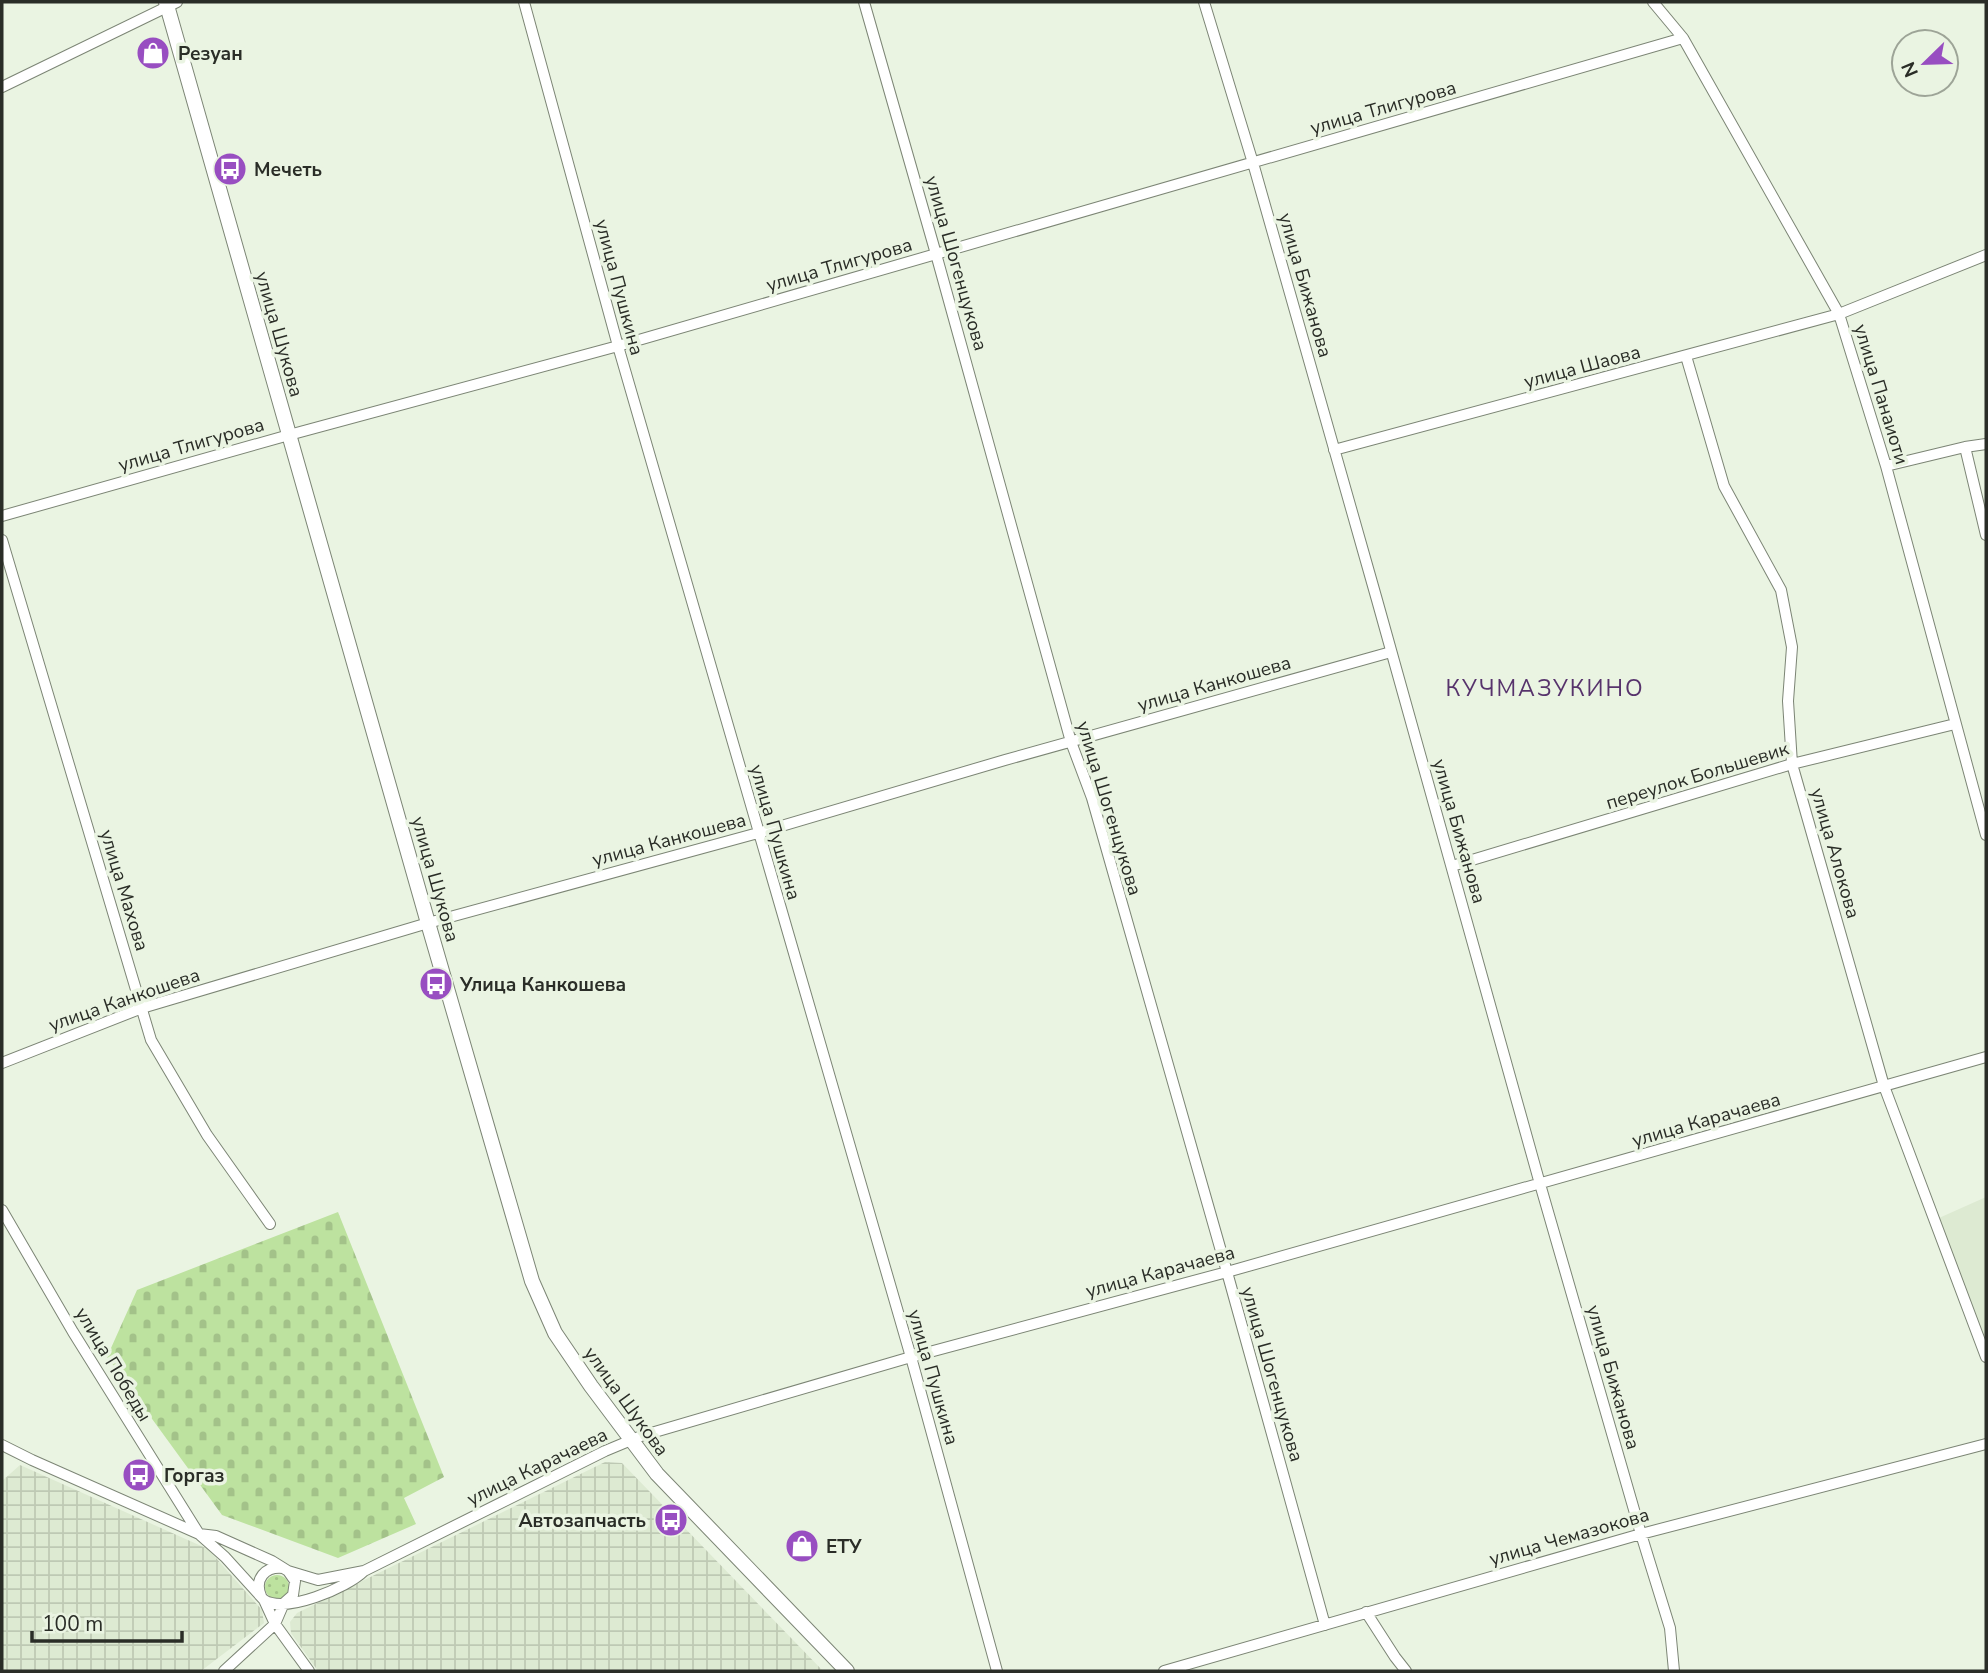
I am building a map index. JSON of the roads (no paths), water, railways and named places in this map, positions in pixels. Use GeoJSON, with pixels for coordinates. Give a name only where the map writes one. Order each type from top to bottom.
{"type":"FeatureCollection","features":[{"type":"Feature","properties":{"kind":"main road","name":"улица Шукова"},"geometry":{"type":"LineString","coordinates":[[170,3],[289,435],[532,1281],[555,1333],[657,1474],[847,1671]]}},
{"type":"Feature","properties":{"kind":"street","name":"улица Пушкина"},"geometry":{"type":"LineString","coordinates":[[524,2],[618,346],[911,1357],[997,1671]]}},
{"type":"Feature","properties":{"kind":"street","name":"улица Шогенцукова"},"geometry":{"type":"LineString","coordinates":[[864,2],[1071,742],[1092,797],[1325,1625]]}},
{"type":"Feature","properties":{"kind":"street","name":"улица Бижанова"},"geometry":{"type":"LineString","coordinates":[[1204,2],[1253,163],[1540,1184],[1670,1628],[1674,1671]]}},
{"type":"Feature","properties":{"kind":"street","name":"улица Панаиоти"},"geometry":{"type":"LineString","coordinates":[[1653,2],[1683,38],[1839,314],[1886,466],[1955,724],[1982,802],[1986,835]]}},
{"type":"Feature","properties":{"kind":"street"},"geometry":{"type":"LineString","coordinates":[[2,88],[170,3]]}},
{"type":"Feature","properties":{"kind":"street","name":"улица Тлигурова"},"geometry":{"type":"LineString","coordinates":[[2,516],[618,346],[1683,38]]}},
{"type":"Feature","properties":{"kind":"street","name":"улица Шаова"},"geometry":{"type":"LineString","coordinates":[[1334,450],[1839,314],[1986,256]]}},
{"type":"Feature","properties":{"kind":"street","name":"улица Алокова"},"geometry":{"type":"LineString","coordinates":[[1686,356],[1724,486],[1781,590],[1792,647],[1788,701],[1792,764],[1884,1086],[1986,1357]]}},
{"type":"Feature","properties":{"kind":"street"},"geometry":{"type":"LineString","coordinates":[[1886,466],[1986,443]]}},
{"type":"Feature","properties":{"kind":"street"},"geometry":{"type":"LineString","coordinates":[[1965,447],[1986,535]]}},
{"type":"Feature","properties":{"kind":"street","name":"улица Махова"},"geometry":{"type":"LineString","coordinates":[[2,540],[151,1040],[207,1135],[271,1224]]}},
{"type":"Feature","properties":{"kind":"street","name":"улица Канкошева"},"geometry":{"type":"LineString","coordinates":[[2,1063],[142,1008],[428,923],[758,833],[1391,652]]}},
{"type":"Feature","properties":{"kind":"street","name":"переулок Большевик"},"geometry":{"type":"LineString","coordinates":[[1452,866],[1792,764],[1955,724]]}},
{"type":"Feature","properties":{"kind":"street","name":"улица Карачаева"},"geometry":{"type":"LineString","coordinates":[[364,1571],[631,1439],[911,1357],[1227,1272],[1986,1057]]}},
{"type":"Feature","properties":{"kind":"street","name":"улица Победы"},"geometry":{"type":"LineString","coordinates":[[2,1210],[199,1534]]}},
{"type":"Feature","properties":{"kind":"street","name":"улица Чемазокова"},"geometry":{"type":"LineString","coordinates":[[1164,1671],[1641,1534],[1986,1444]]}},
{"type":"Feature","properties":{"kind":"street"},"geometry":{"type":"LineString","coordinates":[[2,1445],[199,1534],[216,1536],[272,1561],[285,1570],[295,1581],[293,1595],[284,1603],[275,1624],[224,1671]]}},
{"type":"Feature","properties":{"kind":"street"},"geometry":{"type":"LineString","coordinates":[[199,1534],[225,1557],[263,1598],[275,1605],[306,1600],[356,1578],[364,1571]]}},
{"type":"Feature","properties":{"kind":"street"},"geometry":{"type":"LineString","coordinates":[[309,1671],[275,1624],[258,1586],[262,1575],[271,1568],[318,1580],[364,1571]]}},
{"type":"Feature","properties":{"kind":"street"},"geometry":{"type":"LineString","coordinates":[[1366,1612],[1406,1671]]}},
{"type":"Feature","properties":{"kind":"place","name":"Резуан"},"geometry":{"type":"Point","coordinates":[153,53]}},
{"type":"Feature","properties":{"kind":"place","name":"Мечеть"},"geometry":{"type":"Point","coordinates":[230,169]}},
{"type":"Feature","properties":{"kind":"place","name":"Улица Канкошева"},"geometry":{"type":"Point","coordinates":[436,984]}},
{"type":"Feature","properties":{"kind":"place","name":"Горгаз"},"geometry":{"type":"Point","coordinates":[139,1475]}},
{"type":"Feature","properties":{"kind":"place","name":"Автозапчасть"},"geometry":{"type":"Point","coordinates":[671,1520]}},
{"type":"Feature","properties":{"kind":"place","name":"ЕТУ"},"geometry":{"type":"Point","coordinates":[802,1546]}},
{"type":"Feature","properties":{"kind":"district","name":"КУЧМАЗУКИНО"},"geometry":{"type":"Point","coordinates":[1545,688]}}]}
